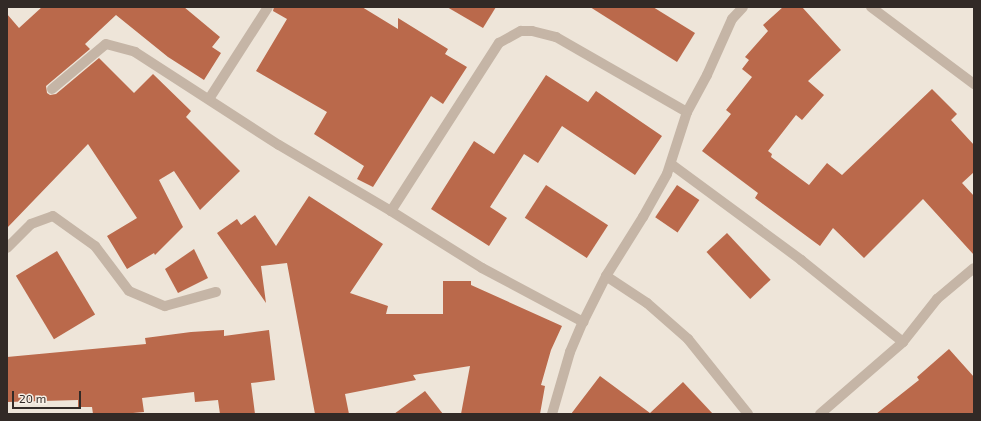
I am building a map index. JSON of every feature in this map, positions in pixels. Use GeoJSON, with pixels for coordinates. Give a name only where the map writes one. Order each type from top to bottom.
{"type":"FeatureCollection","features":[{"type":"Feature","properties":{"kind":"street"},"geometry":{"type":"LineString","coordinates":[[209,99],[268,7]]}},
{"type":"Feature","properties":{"kind":"street"},"geometry":{"type":"LineString","coordinates":[[552,414],[570,352],[583,322],[606,276],[643,217],[671,164],[687,112],[707,75],[732,19],[743,7]]}},
{"type":"Feature","properties":{"kind":"street"},"geometry":{"type":"LineString","coordinates":[[871,7],[974,84]]}},
{"type":"Feature","properties":{"kind":"street"},"geometry":{"type":"LineString","coordinates":[[391,211],[499,43],[521,31],[532,31],[556,37],[687,112]]}},
{"type":"Feature","properties":{"kind":"street"},"geometry":{"type":"LineString","coordinates":[[52,89],[106,44],[135,52],[279,145],[391,211],[482,268],[583,322]]}},
{"type":"Feature","properties":{"kind":"street"},"geometry":{"type":"LineString","coordinates":[[671,164],[801,260],[903,342]]}},
{"type":"Feature","properties":{"kind":"street"},"geometry":{"type":"LineString","coordinates":[[7,248],[32,224],[53,216],[94,246],[129,291],[165,306],[216,292]]}},
{"type":"Feature","properties":{"kind":"street"},"geometry":{"type":"LineString","coordinates":[[820,414],[903,342],[937,299],[974,268]]}},
{"type":"Feature","properties":{"kind":"street"},"geometry":{"type":"LineString","coordinates":[[606,276],[647,303],[688,339],[748,414]]}},
{"type":"Feature","properties":{"kind":"building"},"geometry":{"type":"Polygon","coordinates":[[[42,7],[184,7],[220,37],[212,47],[221,53],[204,80],[168,57],[116,15],[85,44],[90,49],[46,86],[47,93],[50,95],[56,94],[99,58],[134,93],[153,74],[191,111],[186,117],[240,171],[200,210],[174,171],[159,180],[183,227],[155,255],[154,253],[127,269],[107,236],[137,218],[88,144],[7,228],[7,14],[19,28],[42,7]]]}},
{"type":"Feature","properties":{"kind":"building"},"geometry":{"type":"Polygon","coordinates":[[[274,7],[362,7],[398,29],[398,18],[448,49],[445,54],[467,67],[443,104],[431,96],[373,187],[357,179],[364,166],[314,134],[327,112],[256,71],[287,19],[273,11],[274,7]]]}},
{"type":"Feature","properties":{"kind":"building"},"geometry":{"type":"Polygon","coordinates":[[[447,7],[496,7],[483,28],[447,7]]]}},
{"type":"Feature","properties":{"kind":"building"},"geometry":{"type":"Polygon","coordinates":[[[590,7],[653,7],[695,33],[677,62],[590,7]]]}},
{"type":"Feature","properties":{"kind":"building"},"geometry":{"type":"Polygon","coordinates":[[[783,7],[802,7],[841,50],[808,81],[824,95],[802,120],[796,115],[768,151],[772,154],[771,157],[809,185],[827,163],[842,175],[932,89],[957,114],[951,120],[974,145],[974,172],[962,183],[974,196],[974,255],[923,199],[864,258],[833,228],[820,246],[755,198],[758,193],[702,151],[731,114],[726,110],[752,77],[742,69],[749,60],[745,57],[768,31],[763,25],[783,7]]]}},
{"type":"Feature","properties":{"kind":"building"},"geometry":{"type":"Polygon","coordinates":[[[546,75],[588,102],[596,91],[662,136],[635,175],[562,126],[538,163],[524,154],[490,207],[507,218],[489,246],[431,209],[474,141],[494,154],[546,75]]]}},
{"type":"Feature","properties":{"kind":"building"},"geometry":{"type":"Polygon","coordinates":[[[546,185],[608,225],[587,258],[525,218],[546,185]]]}},
{"type":"Feature","properties":{"kind":"building"},"geometry":{"type":"Polygon","coordinates":[[[677,185],[699,200],[678,232],[655,217],[677,185]]]}},
{"type":"Feature","properties":{"kind":"building"},"geometry":{"type":"Polygon","coordinates":[[[309,196],[383,244],[350,293],[388,306],[386,314],[443,314],[443,281],[471,281],[471,285],[562,326],[551,350],[541,385],[545,386],[540,414],[461,414],[470,366],[413,375],[416,380],[345,394],[349,414],[315,414],[287,263],[261,266],[266,303],[217,233],[237,219],[241,225],[255,215],[276,246],[309,196]]]}},
{"type":"Feature","properties":{"kind":"building"},"geometry":{"type":"Polygon","coordinates":[[[727,233],[771,280],[750,299],[707,252],[727,233]]]}},
{"type":"Feature","properties":{"kind":"building"},"geometry":{"type":"Polygon","coordinates":[[[194,249],[208,278],[178,293],[165,269],[194,249]]]}},
{"type":"Feature","properties":{"kind":"building"},"geometry":{"type":"Polygon","coordinates":[[[57,251],[95,314],[54,339],[16,276],[57,251]]]}},
{"type":"Feature","properties":{"kind":"building"},"geometry":{"type":"Polygon","coordinates":[[[224,330],[224,336],[269,330],[275,380],[251,383],[255,414],[220,414],[218,400],[195,402],[194,392],[142,398],[144,412],[122,414],[93,414],[92,407],[78,407],[78,400],[7,402],[7,357],[146,344],[145,338],[191,332],[224,330]]]}},
{"type":"Feature","properties":{"kind":"building"},"geometry":{"type":"Polygon","coordinates":[[[949,349],[974,377],[974,414],[876,414],[919,380],[917,377],[949,349]]]}},
{"type":"Feature","properties":{"kind":"building"},"geometry":{"type":"Polygon","coordinates":[[[600,376],[650,413],[683,382],[713,414],[571,414],[600,376]]]}},
{"type":"Feature","properties":{"kind":"building"},"geometry":{"type":"Polygon","coordinates":[[[425,391],[443,414],[394,414],[425,391]]]}}]}
